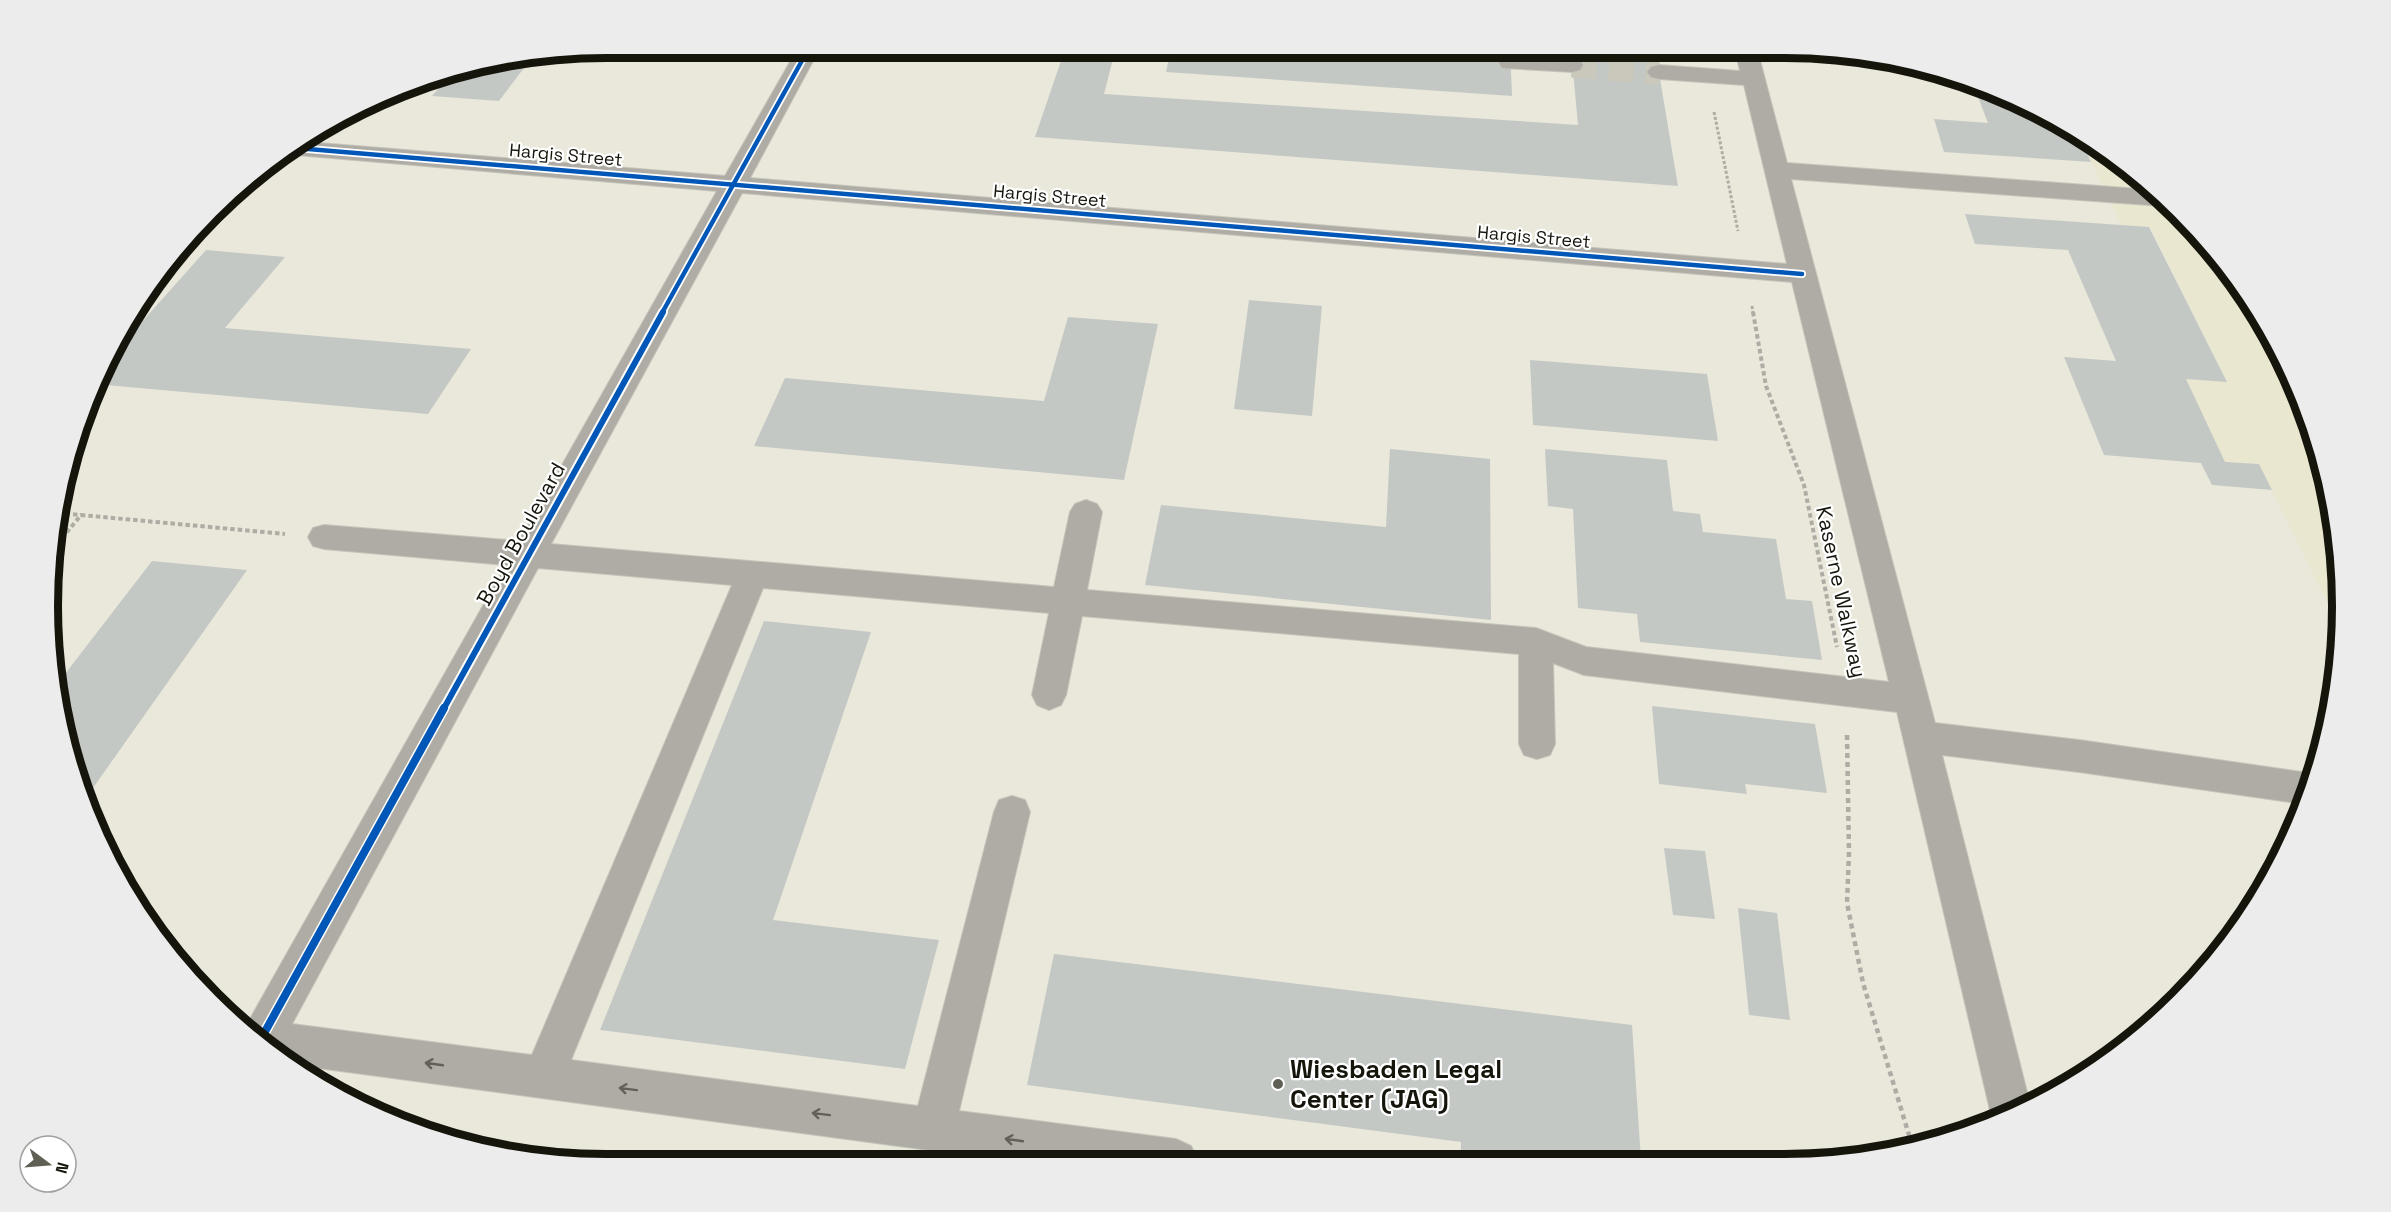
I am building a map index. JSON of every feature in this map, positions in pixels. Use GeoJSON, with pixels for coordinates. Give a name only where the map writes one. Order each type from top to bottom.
{"type":"FeatureCollection","features":[{"type":"Feature","properties":{"kind":"street","name":"Boyd Boulevard"},"geometry":{"type":"LineString","coordinates":[[264,1033],[803,58]]}},
{"type":"Feature","properties":{"kind":"street"},"geometry":{"type":"LineString","coordinates":[[1510,63],[1572,65]]}},
{"type":"Feature","properties":{"kind":"street"},"geometry":{"type":"LineString","coordinates":[[1659,72],[1710,76],[1749,64],[1911,699],[2009,1105]]}},
{"type":"Feature","properties":{"kind":"street","name":"Hargis Street"},"geometry":{"type":"LineString","coordinates":[[305,149],[1802,274]]}},
{"type":"Feature","properties":{"kind":"street"},"geometry":{"type":"LineString","coordinates":[[1775,170],[2149,197]]}},
{"type":"Feature","properties":{"kind":"street"},"geometry":{"type":"LineString","coordinates":[[1049,695],[1086,512]]}},
{"type":"Feature","properties":{"kind":"street"},"geometry":{"type":"LineString","coordinates":[[324,537],[1536,642],[1584,661],[1911,699]]}},
{"type":"Feature","properties":{"kind":"street"},"geometry":{"type":"LineString","coordinates":[[543,1078],[752,575]]}},
{"type":"Feature","properties":{"kind":"street"},"geometry":{"type":"LineString","coordinates":[[1536,642],[1537,744]]}},
{"type":"Feature","properties":{"kind":"street"},"geometry":{"type":"LineString","coordinates":[[1920,737],[2079,756],[2301,788]]}},
{"type":"Feature","properties":{"kind":"street"},"geometry":{"type":"LineString","coordinates":[[933,1129],[1012,812]]}},
{"type":"Feature","properties":{"kind":"street"},"geometry":{"type":"LineString","coordinates":[[276,1042],[1123,1154]]}},
{"type":"Feature","properties":{"kind":"path"},"geometry":{"type":"LineString","coordinates":[[67,514],[324,537]]}},
{"type":"Feature","properties":{"kind":"path"},"geometry":{"type":"LineString","coordinates":[[63,537],[81,515]]}},
{"type":"Feature","properties":{"kind":"shaded area"},"geometry":{"type":"Polygon","coordinates":[[[2085,149],[2146,194],[2197,245],[2240,302],[2259,332],[2291,396],[2314,464],[2328,535],[2332,612],[2259,464],[2225,462],[2186,379],[2227,381],[2150,227],[2121,225],[2085,149]]]}},
{"type":"Feature","properties":{"kind":"building"},"geometry":{"type":"Polygon","coordinates":[[[1062,58],[1113,58],[1104,94],[1578,125],[1572,58],[1657,58],[1678,186],[1035,137],[1062,58]]]}},
{"type":"Feature","properties":{"kind":"building"},"geometry":{"type":"Polygon","coordinates":[[[1169,58],[1510,58],[1512,96],[1166,72],[1169,58]]]}},
{"type":"Feature","properties":{"kind":"building"},"geometry":{"type":"Polygon","coordinates":[[[527,64],[499,101],[432,96],[442,84],[464,77],[527,64]]]}},
{"type":"Feature","properties":{"kind":"building"},"geometry":{"type":"Polygon","coordinates":[[[1977,94],[1995,100],[2059,132],[2085,148],[2091,162],[1944,152],[1934,119],[1988,123],[1977,94]]]}},
{"type":"Feature","properties":{"kind":"building"},"geometry":{"type":"Polygon","coordinates":[[[1965,214],[2149,227],[2227,382],[2186,379],[2225,462],[2259,464],[2272,490],[2212,485],[2201,463],[2104,455],[2064,357],[2116,361],[2068,250],[1975,244],[1965,214]]]}},
{"type":"Feature","properties":{"kind":"building"},"geometry":{"type":"Polygon","coordinates":[[[206,250],[285,257],[225,328],[471,349],[428,414],[105,385],[131,335],[206,250]]]}},
{"type":"Feature","properties":{"kind":"building"},"geometry":{"type":"Polygon","coordinates":[[[1249,300],[1322,306],[1312,416],[1234,409],[1249,300]]]}},
{"type":"Feature","properties":{"kind":"building"},"geometry":{"type":"Polygon","coordinates":[[[1068,317],[1158,324],[1124,480],[754,446],[785,378],[1044,401],[1068,317]]]}},
{"type":"Feature","properties":{"kind":"building"},"geometry":{"type":"Polygon","coordinates":[[[1530,360],[1707,374],[1718,441],[1533,425],[1530,360]]]}},
{"type":"Feature","properties":{"kind":"building"},"geometry":{"type":"Polygon","coordinates":[[[1390,449],[1490,459],[1491,620],[1145,585],[1161,505],[1386,527],[1390,449]]]}},
{"type":"Feature","properties":{"kind":"building"},"geometry":{"type":"Polygon","coordinates":[[[1545,449],[1667,460],[1673,511],[1700,514],[1703,532],[1776,539],[1786,599],[1812,601],[1822,660],[1640,642],[1637,614],[1578,608],[1573,509],[1548,506],[1545,449]]]}},
{"type":"Feature","properties":{"kind":"building"},"geometry":{"type":"Polygon","coordinates":[[[152,561],[247,570],[91,791],[77,748],[63,677],[152,561]]]}},
{"type":"Feature","properties":{"kind":"building"},"geometry":{"type":"Polygon","coordinates":[[[764,621],[871,632],[773,920],[939,940],[905,1069],[600,1030],[764,621]]]}},
{"type":"Feature","properties":{"kind":"building"},"geometry":{"type":"Polygon","coordinates":[[[1652,706],[1815,724],[1827,793],[1745,784],[1747,794],[1659,784],[1652,706]]]}},
{"type":"Feature","properties":{"kind":"building"},"geometry":{"type":"Polygon","coordinates":[[[1664,848],[1705,851],[1715,919],[1673,915],[1664,848]]]}},
{"type":"Feature","properties":{"kind":"building"},"geometry":{"type":"Polygon","coordinates":[[[1738,908],[1777,913],[1790,1020],[1749,1015],[1738,908]]]}},
{"type":"Feature","properties":{"kind":"building"},"geometry":{"type":"Polygon","coordinates":[[[1054,954],[1632,1025],[1641,1154],[1461,1154],[1461,1142],[1027,1085],[1054,954]]]}},
{"type":"Feature","properties":{"kind":"tunnel"},"geometry":{"type":"LineString","coordinates":[[1572,65],[1659,72]]}},
{"type":"Feature","properties":{"kind":"cycle path"},"geometry":{"type":"LineString","coordinates":[[264,1033],[803,58]]}},
{"type":"Feature","properties":{"kind":"cycle path"},"geometry":{"type":"LineString","coordinates":[[305,149],[1802,274]]}},
{"type":"Feature","properties":{"kind":"place","name":"Wiesbaden Legal Center (JAG)"},"geometry":{"type":"Point","coordinates":[1278,1084]}}]}
